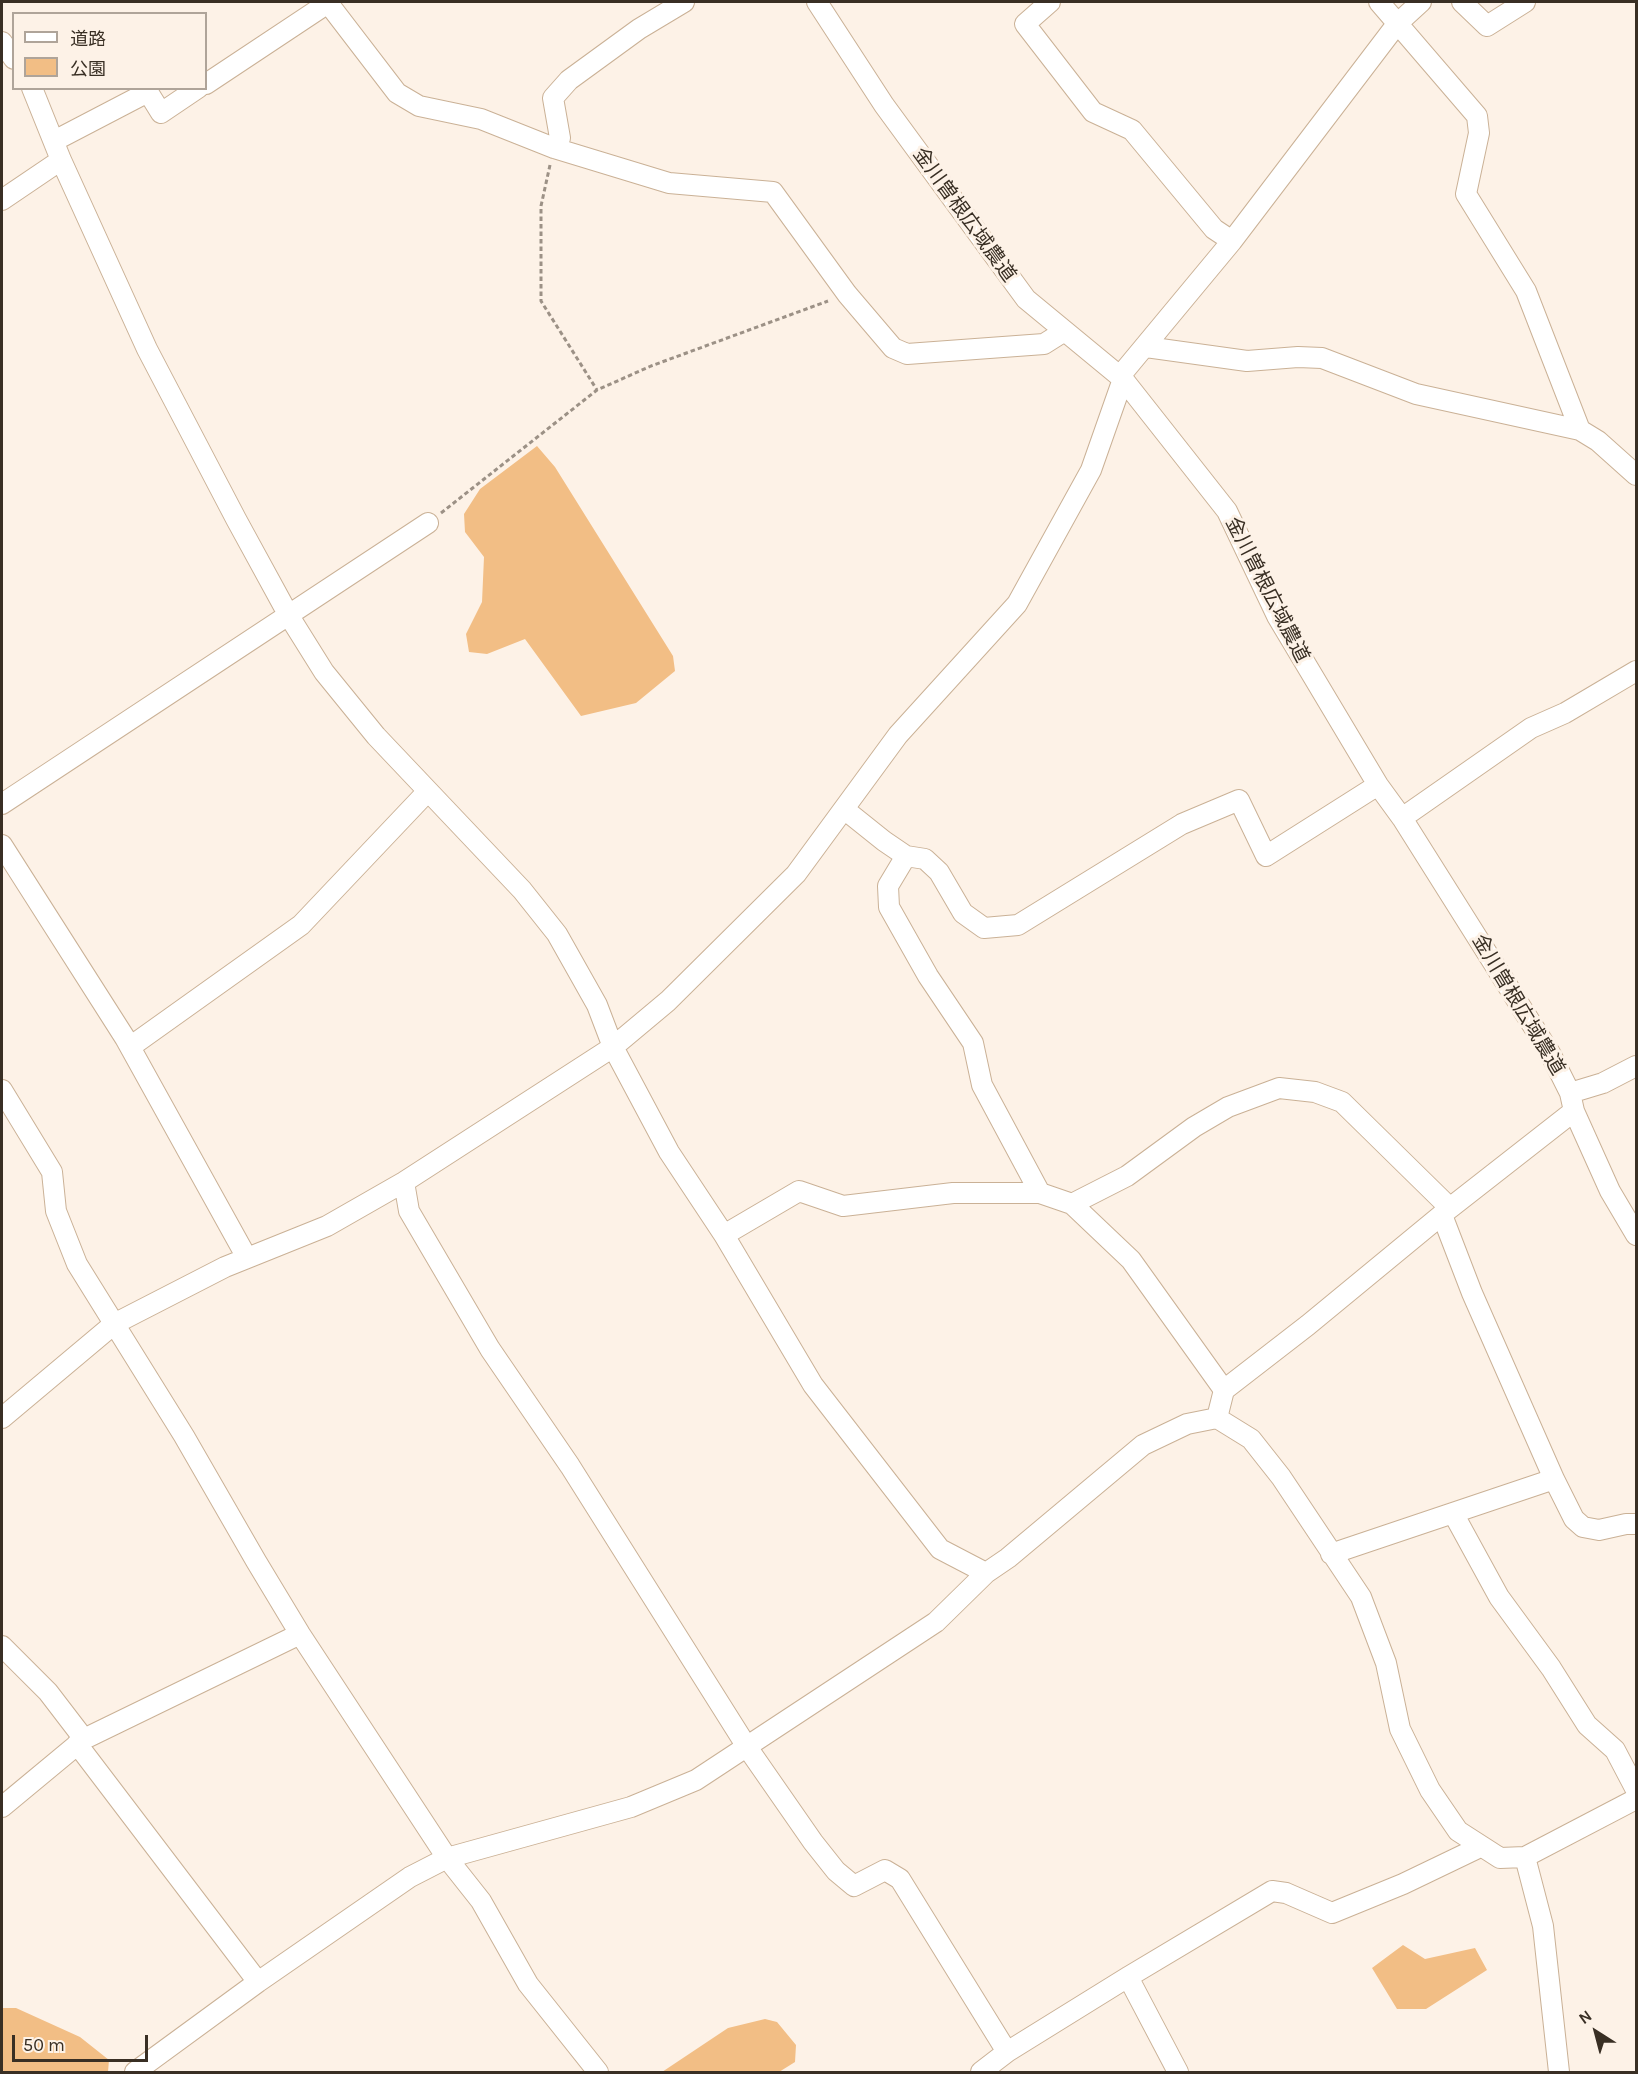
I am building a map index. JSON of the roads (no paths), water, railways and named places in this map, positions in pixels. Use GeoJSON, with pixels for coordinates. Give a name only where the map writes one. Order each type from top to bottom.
{"type":"FeatureCollection","features":[{"type":"Feature","properties":{"kind":"street"},"geometry":{"type":"LineString","coordinates":[[554,148],[560,138],[553,98],[569,80],[639,29],[684,2]]}},
{"type":"Feature","properties":{"kind":"street","name":"金川曽根広域農道"},"geometry":{"type":"LineString","coordinates":[[817,2],[884,105],[1026,299],[1063,332],[1122,378],[1227,511],[1277,616],[1378,785],[1402,818],[1550,1053],[1610,1191],[1636,1235]]}},
{"type":"Feature","properties":{"kind":"street"},"geometry":{"type":"LineString","coordinates":[[1050,2],[1025,24],[1093,112],[1132,130],[1214,230],[1232,241]]}},
{"type":"Feature","properties":{"kind":"street"},"geometry":{"type":"LineString","coordinates":[[1379,2],[1476,116],[1479,133],[1466,194],[1526,291],[1580,429]]}},
{"type":"Feature","properties":{"kind":"street"},"geometry":{"type":"LineString","coordinates":[[2,1418],[114,1324],[225,1267],[327,1226],[405,1182],[612,1047],[668,1001],[796,874],[898,735],[1017,604],[1091,470],[1122,378],[1232,241],[1397,24],[1421,2]]}},
{"type":"Feature","properties":{"kind":"street"},"geometry":{"type":"LineString","coordinates":[[1462,2],[1487,26],[1525,2]]}},
{"type":"Feature","properties":{"kind":"street"},"geometry":{"type":"LineString","coordinates":[[207,83],[328,3],[396,93],[419,106],[481,119],[554,148],[669,183],[773,192],[847,294],[893,348],[907,354],[1044,344],[1063,332]]}},
{"type":"Feature","properties":{"kind":"street"},"geometry":{"type":"LineString","coordinates":[[2,42],[12,56]]}},
{"type":"Feature","properties":{"kind":"street"},"geometry":{"type":"LineString","coordinates":[[33,90],[60,160],[147,349],[290,616],[324,672],[376,736],[522,890],[557,934],[597,1005],[612,1047],[669,1152],[724,1235],[813,1385],[940,1549],[986,1573]]}},
{"type":"Feature","properties":{"kind":"street"},"geometry":{"type":"LineString","coordinates":[[54,141],[148,92],[160,113],[195,90]]}},
{"type":"Feature","properties":{"kind":"street"},"geometry":{"type":"LineString","coordinates":[[2,200],[60,160]]}},
{"type":"Feature","properties":{"kind":"street"},"geometry":{"type":"LineString","coordinates":[[1146,346],[1247,361],[1298,357],[1322,358],[1416,394],[1580,429],[1598,441],[1636,475]]}},
{"type":"Feature","properties":{"kind":"street"},"geometry":{"type":"LineString","coordinates":[[2,804],[428,523]]}},
{"type":"Feature","properties":{"kind":"street"},"geometry":{"type":"LineString","coordinates":[[1402,818],[1531,728],[1565,713],[1636,670]]}},
{"type":"Feature","properties":{"kind":"street"},"geometry":{"type":"LineString","coordinates":[[844,809],[906,856],[925,859],[939,872],[963,913],[984,928],[1018,925],[1182,824],[1239,800],[1266,856],[1378,785]]}},
{"type":"Feature","properties":{"kind":"street"},"geometry":{"type":"LineString","coordinates":[[130,1047],[301,925],[428,791]]}},
{"type":"Feature","properties":{"kind":"street"},"geometry":{"type":"LineString","coordinates":[[2,845],[130,1047],[247,1258]]}},
{"type":"Feature","properties":{"kind":"street"},"geometry":{"type":"LineString","coordinates":[[906,856],[888,886],[889,907],[928,976],[973,1043],[982,1085],[1041,1193]]}},
{"type":"Feature","properties":{"kind":"street"},"geometry":{"type":"LineString","coordinates":[[1217,1418],[1224,1390],[1308,1325],[1446,1211],[1572,1102],[1636,1066]]}},
{"type":"Feature","properties":{"kind":"street"},"geometry":{"type":"LineString","coordinates":[[1072,1204],[1127,1176],[1194,1127],[1228,1107],[1279,1088],[1315,1092],[1342,1102],[1446,1211],[1472,1293],[1574,1519],[1583,1527],[1599,1530],[1636,1524]]}},
{"type":"Feature","properties":{"kind":"street"},"geometry":{"type":"LineString","coordinates":[[2,1090],[52,1172],[56,1211],[77,1264],[184,1436],[300,1634],[447,1858],[481,1901],[528,1983],[598,2073]]}},
{"type":"Feature","properties":{"kind":"street"},"geometry":{"type":"LineString","coordinates":[[405,1182],[409,1211],[490,1349],[570,1466],[747,1748],[836,1871],[854,1886],[885,1870],[900,1879],[1007,2052]]}},
{"type":"Feature","properties":{"kind":"street"},"geometry":{"type":"LineString","coordinates":[[724,1235],[799,1191],[843,1206],[953,1193],[1041,1193],[1072,1204],[1131,1260],[1224,1390]]}},
{"type":"Feature","properties":{"kind":"street"},"geometry":{"type":"LineString","coordinates":[[135,2073],[258,1982],[410,1877],[447,1858],[631,1807],[696,1780],[936,1622],[986,1573],[1008,1558],[1143,1445],[1187,1425],[1217,1418],[1251,1439],[1281,1477],[1361,1597],[1386,1663],[1400,1729],[1430,1790],[1458,1831],[1500,1857],[1525,1857],[1636,1799]]}},
{"type":"Feature","properties":{"kind":"street"},"geometry":{"type":"LineString","coordinates":[[1331,1554],[1554,1479]]}},
{"type":"Feature","properties":{"kind":"street"},"geometry":{"type":"LineString","coordinates":[[1453,1513],[1499,1597],[1551,1668],[1587,1725],[1614,1750],[1636,1790]]}},
{"type":"Feature","properties":{"kind":"street"},"geometry":{"type":"LineString","coordinates":[[2,1808],[80,1742],[300,1634]]}},
{"type":"Feature","properties":{"kind":"street"},"geometry":{"type":"LineString","coordinates":[[2,1647],[48,1692],[80,1742],[258,1982]]}},
{"type":"Feature","properties":{"kind":"street"},"geometry":{"type":"LineString","coordinates":[[981,2073],[1007,2052],[1272,1891],[1286,1893],[1332,1913],[1403,1884],[1480,1846]]}},
{"type":"Feature","properties":{"kind":"street"},"geometry":{"type":"LineString","coordinates":[[1525,1857],[1543,1926],[1559,2073]]}},
{"type":"Feature","properties":{"kind":"street"},"geometry":{"type":"LineString","coordinates":[[1128,1977],[1178,2073]]}}]}
